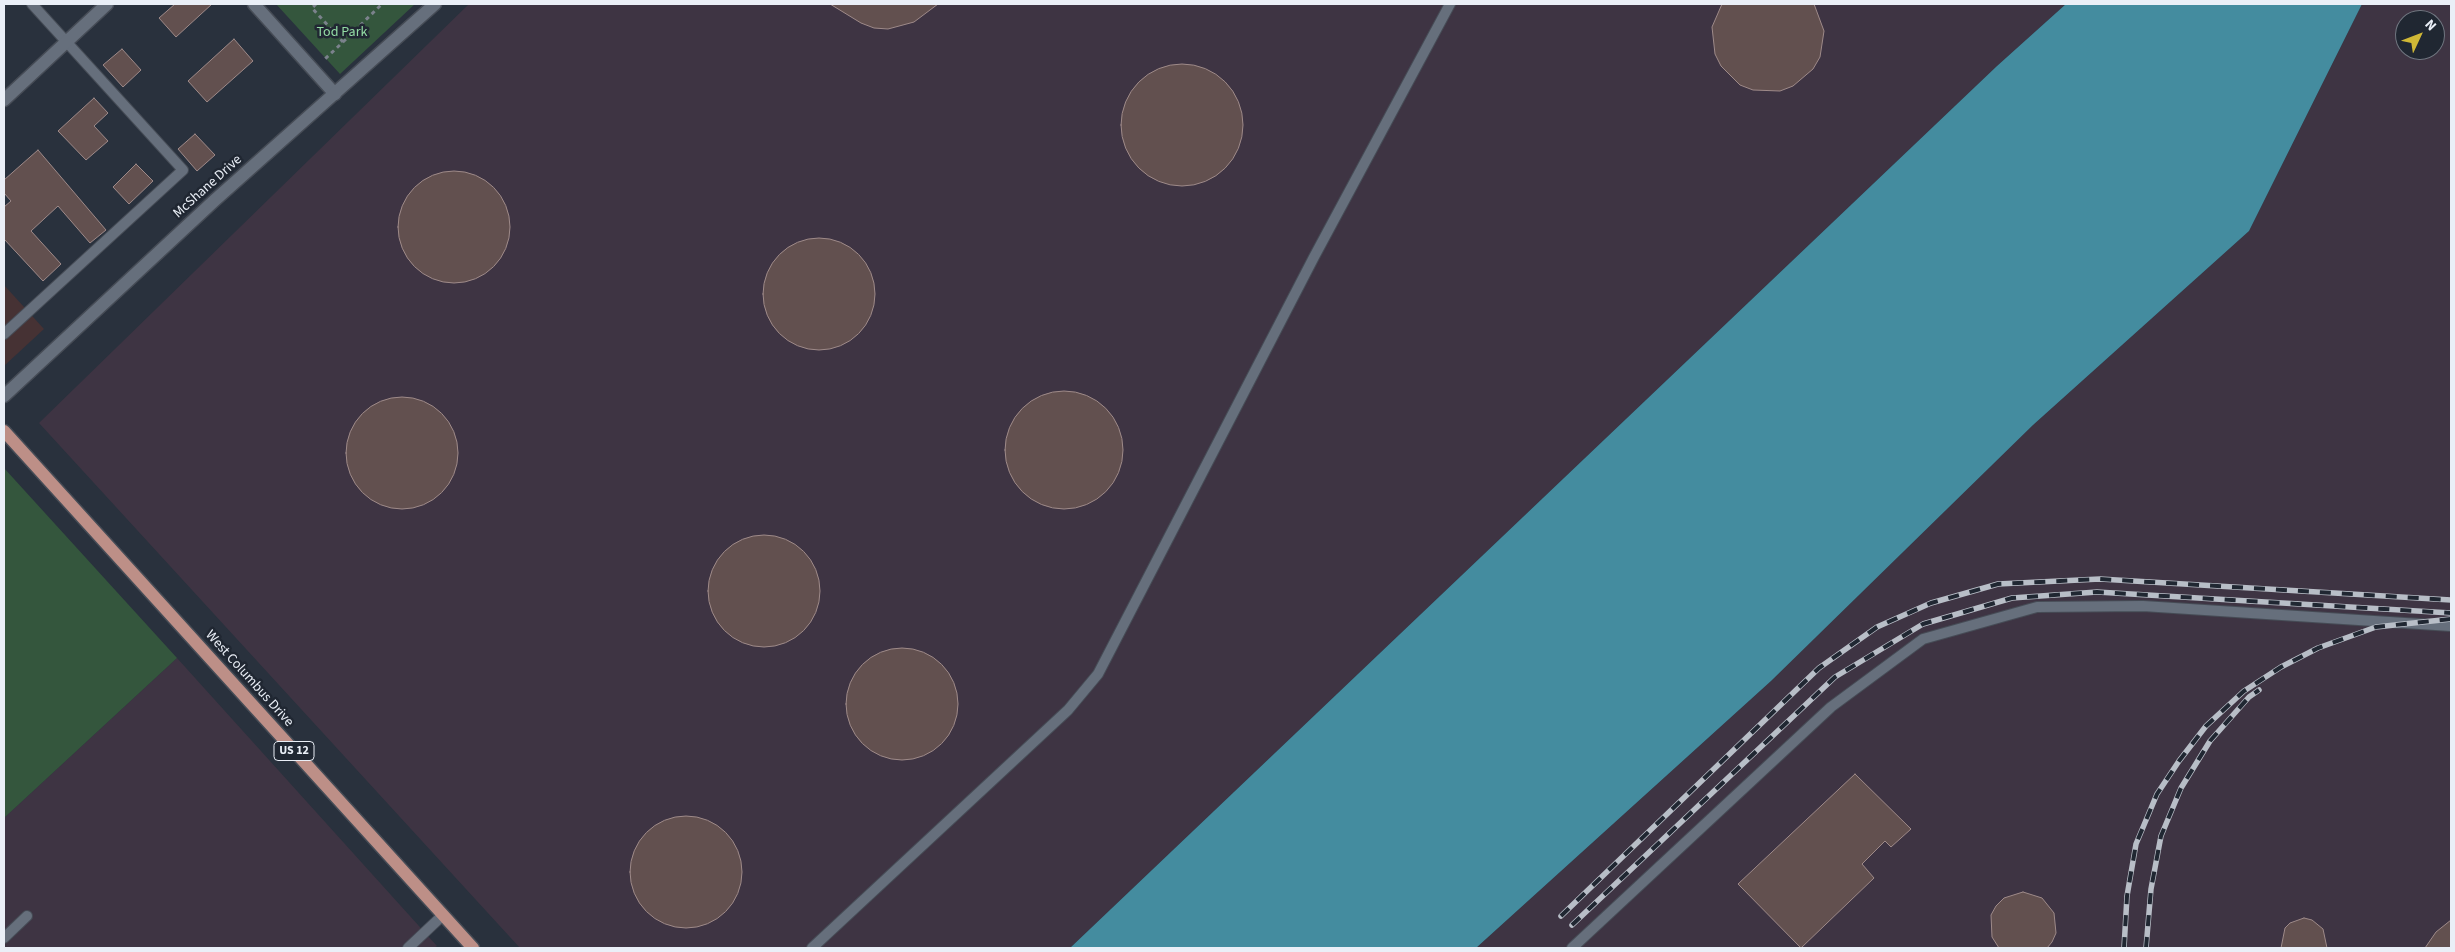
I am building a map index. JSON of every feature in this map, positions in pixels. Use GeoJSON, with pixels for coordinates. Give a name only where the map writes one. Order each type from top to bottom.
{"type":"FeatureCollection","features":[{"type":"Feature","properties":{"kind":"main road","name":"West Columbus Drive"},"geometry":{"type":"LineString","coordinates":[[4,431],[473,948]]}},
{"type":"Feature","properties":{"kind":"street"},"geometry":{"type":"LineString","coordinates":[[4,100],[107,4]]}},
{"type":"Feature","properties":{"kind":"street"},"geometry":{"type":"LineString","coordinates":[[254,4],[335,94]]}},
{"type":"Feature","properties":{"kind":"street","name":"McShane Drive"},"geometry":{"type":"LineString","coordinates":[[4,396],[215,200],[435,4]]}},
{"type":"Feature","properties":{"kind":"lane"},"geometry":{"type":"LineString","coordinates":[[4,334],[183,170],[32,4]]}},
{"type":"Feature","properties":{"kind":"lane"},"geometry":{"type":"LineString","coordinates":[[812,948],[1068,710],[1098,674],[1314,257],[1450,4]]}},
{"type":"Feature","properties":{"kind":"lane"},"geometry":{"type":"LineString","coordinates":[[1572,948],[1831,707],[1922,639],[2037,607],[2143,606],[2451,626]]}},
{"type":"Feature","properties":{"kind":"lane"},"geometry":{"type":"LineString","coordinates":[[408,948],[443,915]]}},
{"type":"Feature","properties":{"kind":"lane"},"geometry":{"type":"LineString","coordinates":[[4,938],[26,916]]}},
{"type":"Feature","properties":{"kind":"path"},"geometry":{"type":"LineString","coordinates":[[316,4],[312,8],[343,42]]}},
{"type":"Feature","properties":{"kind":"path"},"geometry":{"type":"LineString","coordinates":[[314,69],[382,4]]}},
{"type":"Feature","properties":{"kind":"shaded area"},"geometry":{"type":"Polygon","coordinates":[[[469,4],[2066,4],[1997,66],[1070,948],[520,948],[39,423],[469,4]]]}},
{"type":"Feature","properties":{"kind":"shaded area"},"geometry":{"type":"Polygon","coordinates":[[[2362,4],[2451,4],[2451,948],[1476,948],[1771,681],[2033,425],[2249,231],[2362,4]]]}},
{"type":"Feature","properties":{"kind":"shaded area"},"geometry":{"type":"Polygon","coordinates":[[[4,285],[44,329],[4,366],[4,285]]]}},
{"type":"Feature","properties":{"kind":"shaded area"},"geometry":{"type":"Polygon","coordinates":[[[177,658],[437,946],[434,948],[4,948],[4,818],[177,658]]]}},
{"type":"Feature","properties":{"kind":"green space","name":"Tod Park"},"geometry":{"type":"Polygon","coordinates":[[[276,4],[415,4],[340,74],[276,4]]]}},
{"type":"Feature","properties":{"kind":"green space"},"geometry":{"type":"Polygon","coordinates":[[[4,468],[177,658],[4,818],[4,468]]]}},
{"type":"Feature","properties":{"kind":"water"},"geometry":{"type":"Polygon","coordinates":[[[2066,4],[2362,4],[2249,231],[2033,425],[1771,681],[1476,948],[1070,948],[1997,66],[2066,4]]]}},
{"type":"Feature","properties":{"kind":"building"},"geometry":{"type":"Polygon","coordinates":[[[175,4],[212,4],[176,37],[159,18],[175,4]]]}},
{"type":"Feature","properties":{"kind":"building"},"geometry":{"type":"Polygon","coordinates":[[[830,4],[938,4],[914,22],[888,29],[874,28],[861,23],[830,4]]]}},
{"type":"Feature","properties":{"kind":"building"},"geometry":{"type":"Polygon","coordinates":[[[1722,4],[1814,4],[1824,31],[1820,57],[1813,69],[1793,86],[1780,91],[1753,90],[1740,85],[1721,66],[1715,54],[1712,27],[1722,4]]]}},
{"type":"Feature","properties":{"kind":"building"},"geometry":{"type":"Polygon","coordinates":[[[234,39],[253,61],[207,102],[188,81],[234,39]]]}},
{"type":"Feature","properties":{"kind":"building"},"geometry":{"type":"Polygon","coordinates":[[[122,49],[141,70],[123,87],[103,65],[122,49]]]}},
{"type":"Feature","properties":{"kind":"building"},"geometry":{"type":"Polygon","coordinates":[[[1182,64],[1194,65],[1205,69],[1216,74],[1225,82],[1233,91],[1238,102],[1242,113],[1242,137],[1238,148],[1233,159],[1225,168],[1216,176],[1205,181],[1194,185],[1182,186],[1170,185],[1159,181],[1148,176],[1139,168],[1131,159],[1126,148],[1122,137],[1121,125],[1122,113],[1126,102],[1131,91],[1139,82],[1148,74],[1159,69],[1170,65],[1182,64]]]}},
{"type":"Feature","properties":{"kind":"building"},"geometry":{"type":"Polygon","coordinates":[[[94,98],[108,113],[94,126],[108,141],[86,160],[58,131],[94,98]]]}},
{"type":"Feature","properties":{"kind":"building"},"geometry":{"type":"Polygon","coordinates":[[[195,134],[215,155],[197,171],[178,149],[195,134]]]}},
{"type":"Feature","properties":{"kind":"building"},"geometry":{"type":"Polygon","coordinates":[[[38,150],[106,230],[90,243],[58,206],[31,231],[61,264],[43,281],[4,239],[4,207],[11,201],[4,193],[4,180],[38,150]]]}},
{"type":"Feature","properties":{"kind":"building"},"geometry":{"type":"Polygon","coordinates":[[[136,164],[153,181],[129,204],[113,187],[136,164]]]}},
{"type":"Feature","properties":{"kind":"building"},"geometry":{"type":"Polygon","coordinates":[[[454,171],[475,175],[494,187],[506,206],[510,227],[506,248],[494,267],[475,279],[454,283],[433,279],[414,267],[402,248],[398,227],[402,206],[414,187],[433,175],[454,171]]]}},
{"type":"Feature","properties":{"kind":"building"},"geometry":{"type":"Polygon","coordinates":[[[819,238],[840,242],[859,254],[871,273],[875,294],[871,315],[859,334],[840,346],[819,350],[798,346],[779,334],[767,315],[763,294],[767,273],[779,254],[798,242],[819,238]]]}},
{"type":"Feature","properties":{"kind":"building"},"geometry":{"type":"Polygon","coordinates":[[[1064,391],[1087,395],[1106,408],[1119,427],[1123,450],[1119,473],[1106,492],[1087,505],[1064,509],[1041,505],[1022,492],[1009,473],[1005,450],[1009,427],[1022,408],[1041,395],[1064,391]]]}},
{"type":"Feature","properties":{"kind":"building"},"geometry":{"type":"Polygon","coordinates":[[[402,397],[423,401],[442,413],[454,432],[458,453],[454,474],[442,493],[423,505],[402,509],[381,505],[362,493],[350,474],[346,453],[350,432],[362,413],[381,401],[402,397]]]}},
{"type":"Feature","properties":{"kind":"building"},"geometry":{"type":"Polygon","coordinates":[[[764,535],[785,539],[804,551],[816,570],[820,591],[816,612],[804,631],[785,643],[764,647],[743,643],[724,631],[712,612],[708,591],[712,570],[724,551],[743,539],[764,535]]]}},
{"type":"Feature","properties":{"kind":"building"},"geometry":{"type":"Polygon","coordinates":[[[902,648],[923,652],[942,664],[954,683],[958,704],[954,725],[942,744],[923,756],[902,760],[881,756],[862,744],[850,725],[846,704],[850,683],[862,664],[881,652],[902,648]]]}},
{"type":"Feature","properties":{"kind":"building"},"geometry":{"type":"Polygon","coordinates":[[[1855,774],[1911,829],[1891,847],[1885,841],[1862,864],[1874,878],[1801,948],[1738,884],[1855,774]]]}},
{"type":"Feature","properties":{"kind":"building"},"geometry":{"type":"Polygon","coordinates":[[[686,816],[707,820],[726,832],[738,851],[742,872],[738,893],[726,912],[707,924],[686,928],[665,924],[646,912],[634,893],[630,872],[634,851],[646,832],[665,820],[686,816]]]}},
{"type":"Feature","properties":{"kind":"building"},"geometry":{"type":"Polygon","coordinates":[[[2023,892],[2042,898],[2054,913],[2056,933],[2047,948],[1999,948],[1992,937],[1991,915],[2004,898],[2023,892]]]}},
{"type":"Feature","properties":{"kind":"building"},"geometry":{"type":"Polygon","coordinates":[[[2304,918],[2312,920],[2323,929],[2327,948],[2281,948],[2285,928],[2290,923],[2304,918]]]}},
{"type":"Feature","properties":{"kind":"building"},"geometry":{"type":"Polygon","coordinates":[[[2451,920],[2451,948],[2425,948],[2436,932],[2451,920]]]}},
{"type":"Feature","properties":{"kind":"railway"},"geometry":{"type":"LineString","coordinates":[[1561,916],[1819,668],[1877,627],[1931,603],[1998,584],[2100,579],[2451,600]]}},
{"type":"Feature","properties":{"kind":"railway"},"geometry":{"type":"LineString","coordinates":[[1572,925],[1835,677],[1923,624],[2012,598],[2097,592],[2451,613]]}},
{"type":"Feature","properties":{"kind":"railway"},"geometry":{"type":"LineString","coordinates":[[2124,948],[2127,896],[2136,844],[2157,794],[2206,726],[2244,691],[2281,667],[2318,648],[2376,627],[2451,619]]}},
{"type":"Feature","properties":{"kind":"railway"},"geometry":{"type":"LineString","coordinates":[[2146,948],[2151,889],[2161,836],[2181,788],[2210,741],[2249,697],[2259,690]]}}]}
